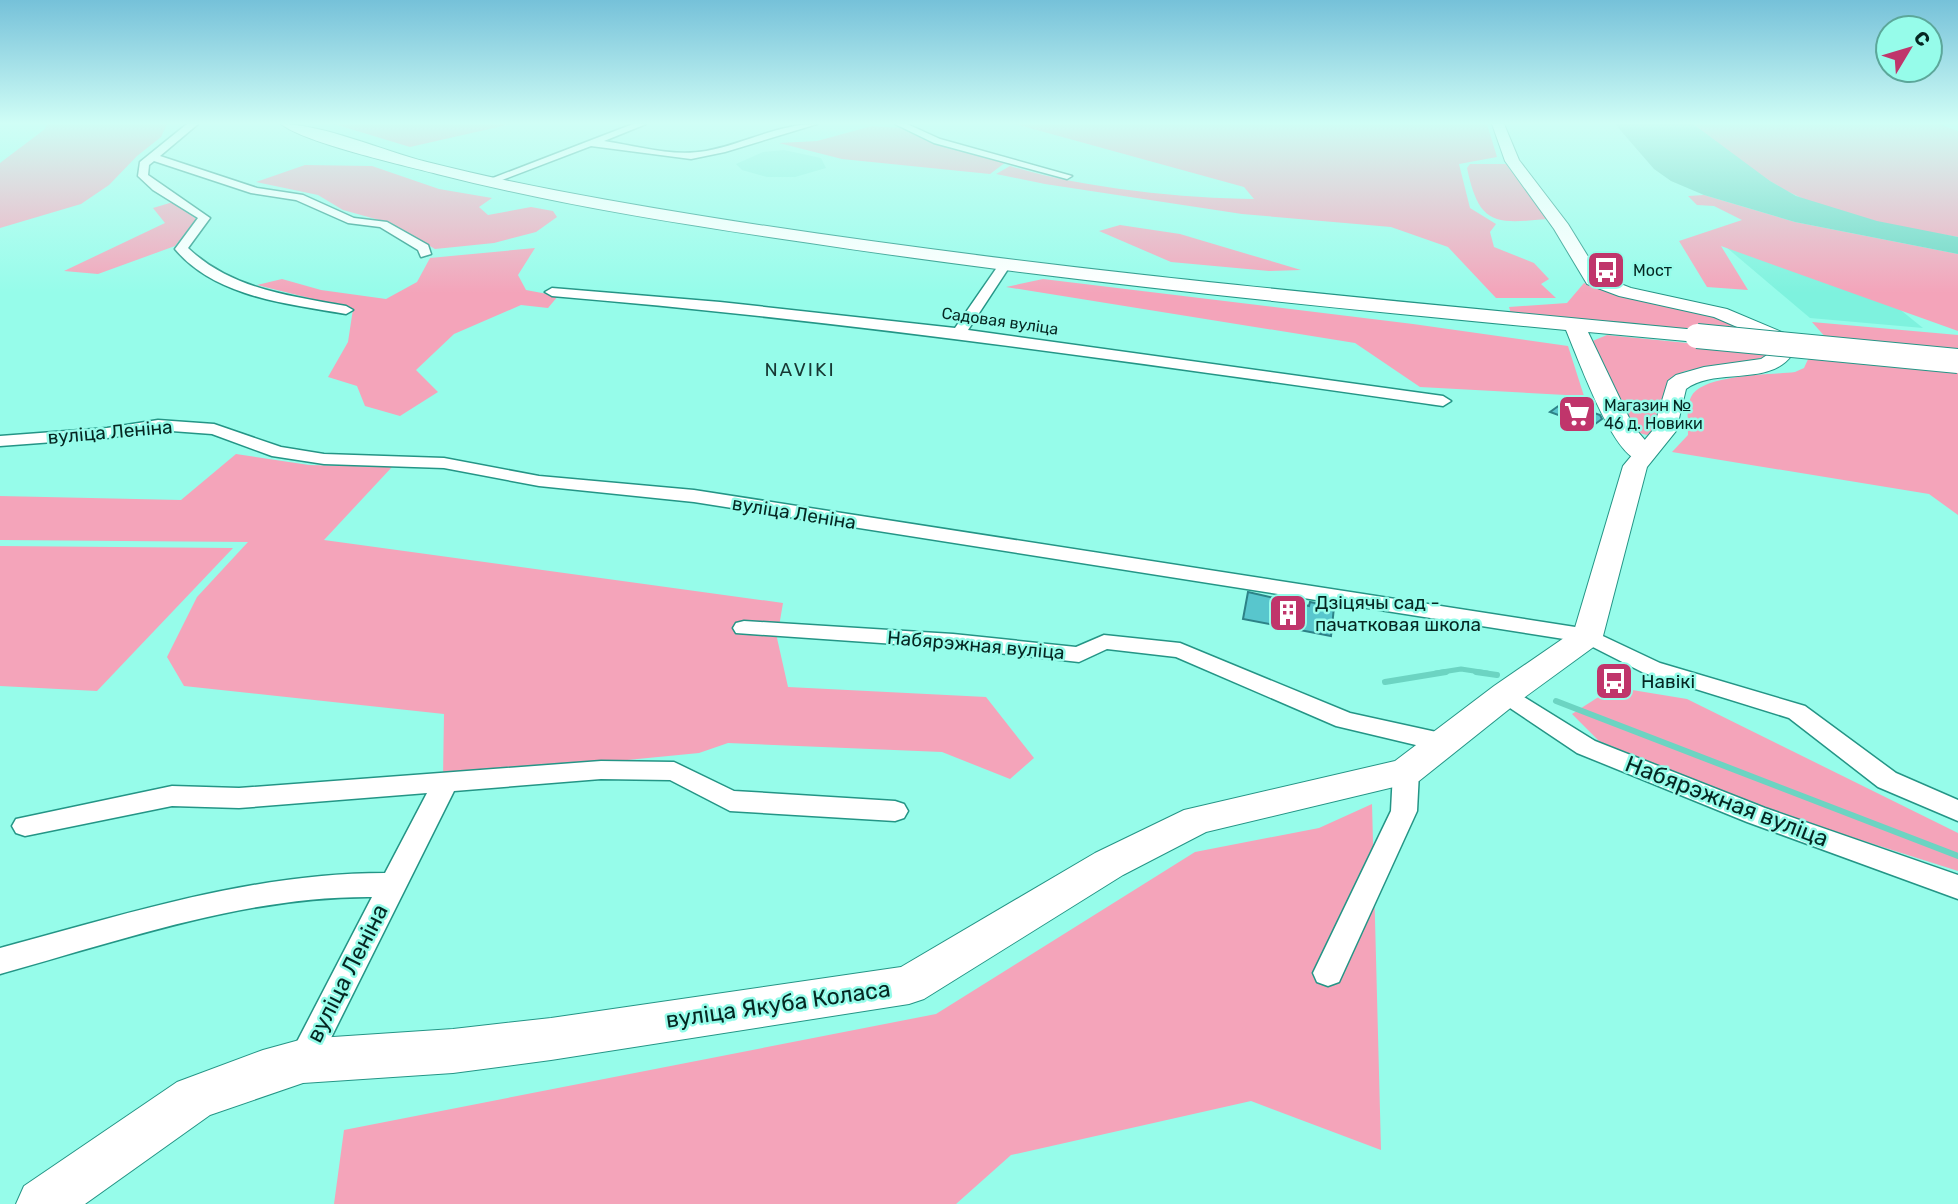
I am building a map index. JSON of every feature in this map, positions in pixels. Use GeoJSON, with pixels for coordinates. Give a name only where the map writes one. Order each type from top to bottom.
{"type":"FeatureCollection","features":[{"type":"Feature","properties":{"kind":"main road"},"geometry":{"type":"LineString","coordinates":[[487,180],[715,223],[1004,266],[1958,361]]}},
{"type":"Feature","properties":{"kind":"main road"},"geometry":{"type":"LineString","coordinates":[[1574,324],[1622,429],[1643,453]]}},
{"type":"Feature","properties":{"kind":"street"},"geometry":{"type":"LineString","coordinates":[[147,180],[204,218],[181,249],[192,262],[258,293],[346,310]]}},
{"type":"Feature","properties":{"kind":"street"},"geometry":{"type":"LineString","coordinates":[[222,180],[255,191],[299,197],[352,220],[383,224],[424,247],[425,254]]}},
{"type":"Feature","properties":{"kind":"street"},"geometry":{"type":"LineString","coordinates":[[1526,180],[1562,228],[1586,273],[1593,280],[1626,292],[1720,313],[1764,330],[1777,337],[1781,355],[1767,364],[1684,380],[1676,386],[1664,431],[1643,453],[1635,466],[1588,636]]}},
{"type":"Feature","properties":{"kind":"street"},"geometry":{"type":"LineString","coordinates":[[959,333],[1004,266]]}},
{"type":"Feature","properties":{"kind":"street","name":"Садовая вуліца"},"geometry":{"type":"LineString","coordinates":[[552,292],[720,306],[959,333],[1443,401]]}},
{"type":"Feature","properties":{"kind":"street","name":"вуліца Леніна"},"geometry":{"type":"LineString","coordinates":[[0,441],[107,433],[158,425],[214,429],[289,454],[324,459],[444,463],[539,481],[694,496],[1588,636],[1652,668],[1797,712],[1887,780],[1958,811]]}},
{"type":"Feature","properties":{"kind":"street","name":"Набярэжная вуліца"},"geometry":{"type":"LineString","coordinates":[[744,628],[953,641],[1079,654],[1104,642],[1180,650],[1344,720],[1441,742]]}},
{"type":"Feature","properties":{"kind":"street","name":"вуліца Якуба Коласа"},"geometry":{"type":"LineString","coordinates":[[42,1204],[194,1098],[303,1061],[453,1051],[551,1039],[909,985],[1109,864],[1197,820],[1406,772],[1441,742],[1588,636]]}},
{"type":"Feature","properties":{"kind":"street","name":"Набярэжная вуліца"},"geometry":{"type":"LineString","coordinates":[[1506,694],[1586,747],[1756,815],[1958,887]]}},
{"type":"Feature","properties":{"kind":"street"},"geometry":{"type":"LineString","coordinates":[[25,826],[172,796],[239,798],[601,770],[674,771],[730,802],[895,811]]}},
{"type":"Feature","properties":{"kind":"street"},"geometry":{"type":"LineString","coordinates":[[1328,973],[1404,810],[1406,772]]}},
{"type":"Feature","properties":{"kind":"street","name":"вуліца Леніна"},"geometry":{"type":"LineString","coordinates":[[303,1061],[444,783]]}},
{"type":"Feature","properties":{"kind":"street","name":"вуліца Леніна"},"geometry":{"type":"LineString","coordinates":[[0,961],[238,899],[357,883],[392,885]]}},
{"type":"Feature","properties":{"kind":"shaded area"},"geometry":{"type":"Polygon","coordinates":[[[0,180],[114,180],[81,204],[0,228],[0,180]]]}},
{"type":"Feature","properties":{"kind":"shaded area"},"geometry":{"type":"Polygon","coordinates":[[[413,180],[439,189],[492,198],[479,207],[488,215],[531,207],[553,211],[557,217],[536,232],[494,243],[435,249],[390,223],[343,210],[318,195],[256,182],[413,180]]]}},
{"type":"Feature","properties":{"kind":"shaded area"},"geometry":{"type":"Polygon","coordinates":[[[1026,180],[1067,180],[1196,197],[1254,199],[1244,187],[1219,180],[1463,180],[1470,208],[1496,224],[1490,232],[1494,247],[1534,263],[1549,279],[1541,284],[1556,298],[1496,298],[1448,247],[1391,227],[1242,214],[1026,180]]]}},
{"type":"Feature","properties":{"kind":"shaded area"},"geometry":{"type":"Polygon","coordinates":[[[1470,180],[1518,180],[1547,219],[1514,221],[1492,217],[1477,201],[1470,180]]]}},
{"type":"Feature","properties":{"kind":"shaded area"},"geometry":{"type":"Polygon","coordinates":[[[1768,180],[1958,180],[1958,237],[1875,222],[1795,195],[1768,180]]]}},
{"type":"Feature","properties":{"kind":"shaded area"},"geometry":{"type":"Polygon","coordinates":[[[1769,180],[1796,196],[1877,221],[1958,237],[1958,254],[1795,222],[1704,195],[1671,181],[1769,180]]]}},
{"type":"Feature","properties":{"kind":"shaded area"},"geometry":{"type":"Polygon","coordinates":[[[1704,195],[1795,222],[1958,254],[1958,331],[1721,246],[1748,290],[1707,287],[1679,241],[1742,220],[1714,206],[1697,205],[1688,196],[1704,195]]]}},
{"type":"Feature","properties":{"kind":"shaded area"},"geometry":{"type":"Polygon","coordinates":[[[173,202],[196,219],[175,246],[98,274],[64,271],[165,223],[153,208],[173,202]]]}},
{"type":"Feature","properties":{"kind":"shaded area"},"geometry":{"type":"Polygon","coordinates":[[[1120,225],[1180,234],[1301,270],[1269,271],[1171,262],[1099,231],[1120,225]]]}},
{"type":"Feature","properties":{"kind":"shaded area"},"geometry":{"type":"Polygon","coordinates":[[[1726,247],[1832,255],[1923,328],[1810,318],[1726,247]]]}},
{"type":"Feature","properties":{"kind":"shaded area"},"geometry":{"type":"Polygon","coordinates":[[[535,248],[518,275],[526,290],[558,296],[548,308],[521,305],[454,334],[416,370],[438,392],[400,416],[365,406],[357,386],[328,377],[348,342],[353,309],[257,285],[282,279],[321,290],[386,299],[417,282],[430,258],[535,248]]]}},
{"type":"Feature","properties":{"kind":"shaded area"},"geometry":{"type":"Polygon","coordinates":[[[1043,279],[1413,324],[1568,346],[1584,396],[1420,387],[1355,343],[1006,287],[1043,279]]]}},
{"type":"Feature","properties":{"kind":"shaded area"},"geometry":{"type":"Polygon","coordinates":[[[1584,283],[1617,295],[1723,318],[1766,338],[1511,314],[1509,307],[1567,303],[1584,283]]]}},
{"type":"Feature","properties":{"kind":"shaded area"},"geometry":{"type":"Polygon","coordinates":[[[1812,322],[1958,335],[1958,351],[1827,339],[1812,322]]]}},
{"type":"Feature","properties":{"kind":"shaded area"},"geometry":{"type":"Polygon","coordinates":[[[1607,335],[1768,351],[1768,357],[1685,371],[1669,379],[1656,432],[1651,436],[1635,432],[1590,342],[1607,335]]]}},
{"type":"Feature","properties":{"kind":"shaded area"},"geometry":{"type":"Polygon","coordinates":[[[1810,355],[1958,369],[1958,515],[1929,494],[1672,452],[1688,435],[1688,405],[1698,389],[1722,380],[1795,372],[1804,368],[1810,355]]]}},
{"type":"Feature","properties":{"kind":"shaded area"},"geometry":{"type":"Polygon","coordinates":[[[236,454],[309,465],[392,467],[324,540],[783,603],[777,638],[788,687],[986,697],[1034,758],[1010,779],[942,752],[728,743],[699,753],[443,778],[444,714],[184,686],[167,657],[197,597],[248,542],[0,540],[0,496],[181,500],[236,454]]]}},
{"type":"Feature","properties":{"kind":"shaded area"},"geometry":{"type":"Polygon","coordinates":[[[0,546],[233,548],[97,691],[0,686],[0,546]]]}},
{"type":"Feature","properties":{"kind":"shaded area"},"geometry":{"type":"Polygon","coordinates":[[[1614,687],[1687,699],[1958,833],[1958,871],[1766,810],[1599,741],[1572,714],[1614,687]]]}},
{"type":"Feature","properties":{"kind":"shaded area"},"geometry":{"type":"Polygon","coordinates":[[[1372,804],[1381,1150],[1251,1101],[1011,1155],[956,1204],[334,1204],[344,1130],[936,1014],[1195,852],[1319,828],[1372,804]]]}},
{"type":"Feature","properties":{"kind":"building","name":"Магазин № 46 д. Новики"},"geometry":{"type":"Polygon","coordinates":[[[1564,402],[1600,415],[1602,419],[1591,427],[1550,412],[1564,402]]]}},
{"type":"Feature","properties":{"kind":"building","name":"Дзіцячы сад - пачатковая школа"},"geometry":{"type":"Polygon","coordinates":[[[1248,592],[1309,606],[1310,602],[1334,607],[1331,636],[1243,619],[1248,592]]]}},
{"type":"Feature","properties":{"kind":"waterway"},"geometry":{"type":"LineString","coordinates":[[1436,673],[1461,669],[1487,673]]}},
{"type":"Feature","properties":{"kind":"waterway"},"geometry":{"type":"LineString","coordinates":[[1385,682],[1446,672]]}},
{"type":"Feature","properties":{"kind":"waterway"},"geometry":{"type":"LineString","coordinates":[[1476,672],[1497,675]]}},
{"type":"Feature","properties":{"kind":"waterway"},"geometry":{"type":"LineString","coordinates":[[1556,701],[1958,856]]}},
{"type":"Feature","properties":{"kind":"place","name":"Мост"},"geometry":{"type":"Point","coordinates":[1606,270]}},
{"type":"Feature","properties":{"kind":"place","name":"Магазин № 46 д. Новики"},"geometry":{"type":"Point","coordinates":[1577,414]}},
{"type":"Feature","properties":{"kind":"place","name":"Дзіцячы сад - пачатковая школа"},"geometry":{"type":"Point","coordinates":[1288,613]}},
{"type":"Feature","properties":{"kind":"place","name":"Навікі"},"geometry":{"type":"Point","coordinates":[1614,681]}},
{"type":"Feature","properties":{"kind":"district","name":"NAVIKI"},"geometry":{"type":"Point","coordinates":[800,369]}}]}
